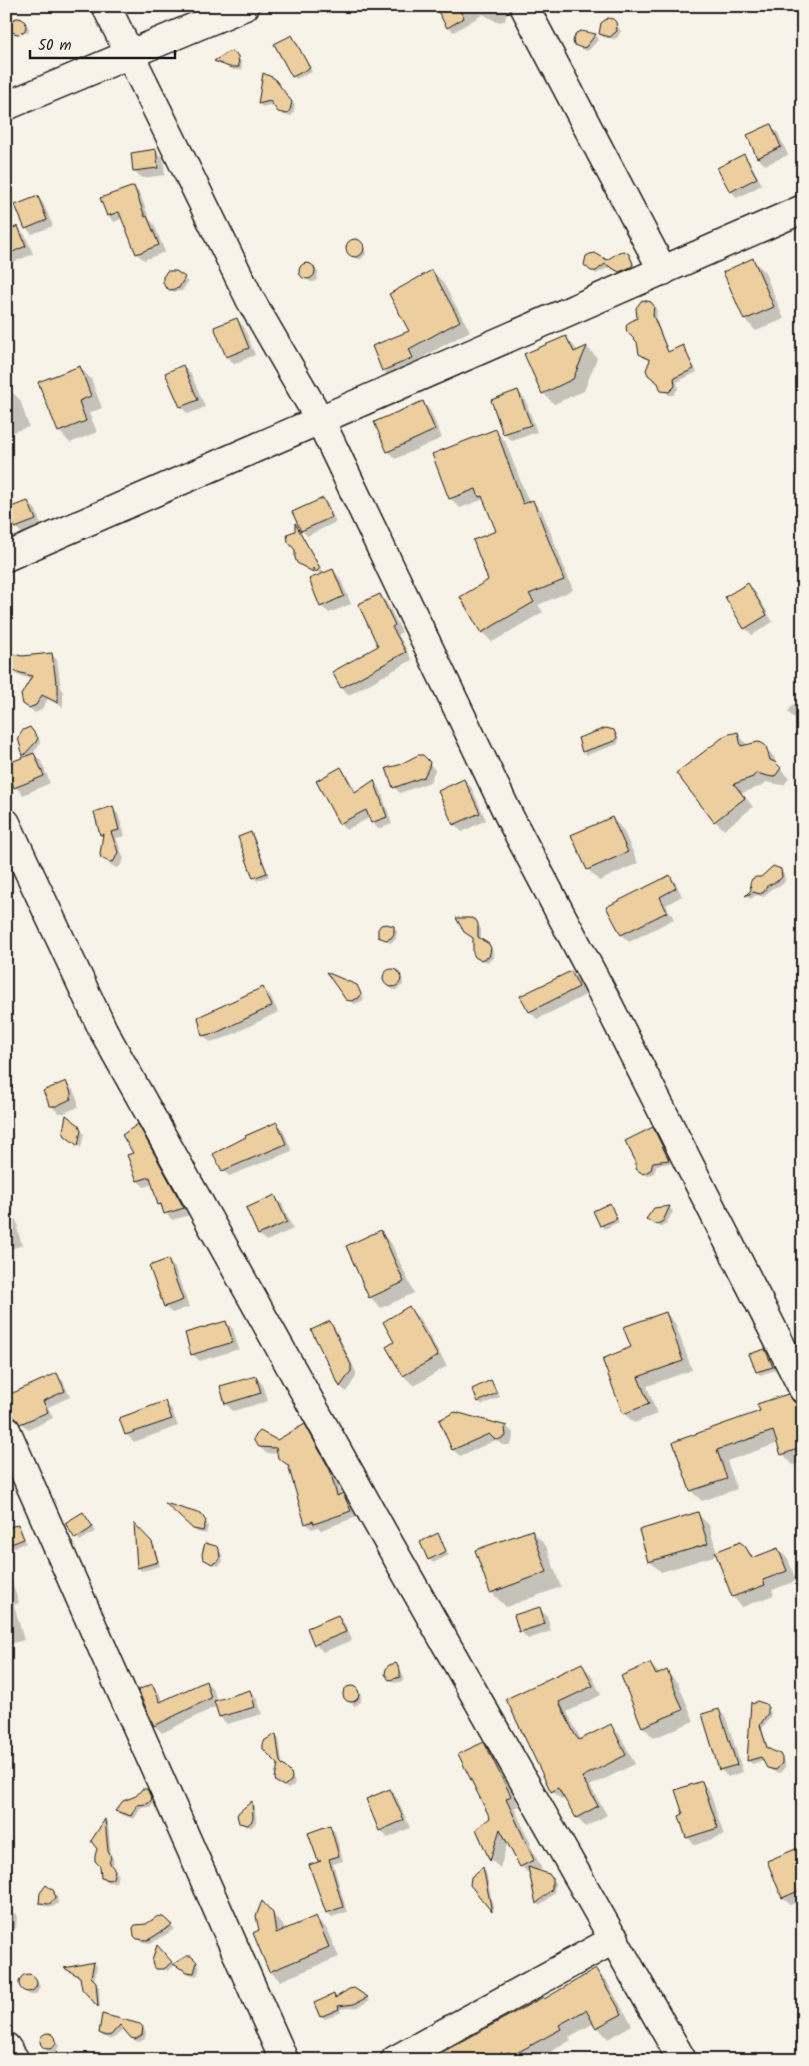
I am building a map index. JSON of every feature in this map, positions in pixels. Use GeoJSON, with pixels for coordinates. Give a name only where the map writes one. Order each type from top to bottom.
{"type":"FeatureCollection","features":[{"type":"Feature","properties":{"kind":"street"},"geometry":{"type":"LineString","coordinates":[[106,6],[251,301],[320,420],[510,818],[609,1007],[803,1389]]}},
{"type":"Feature","properties":{"kind":"street"},"geometry":{"type":"LineString","coordinates":[[6,106],[245,6]]}},
{"type":"Feature","properties":{"kind":"street"},"geometry":{"type":"LineString","coordinates":[[524,6],[663,271]]}},
{"type":"Feature","properties":{"kind":"street"},"geometry":{"type":"LineString","coordinates":[[6,557],[803,210]]}},
{"type":"Feature","properties":{"kind":"street"},"geometry":{"type":"LineString","coordinates":[[6,823],[108,1038],[387,1539],[682,2060]]}},
{"type":"Feature","properties":{"kind":"street"},"geometry":{"type":"LineString","coordinates":[[6,1430],[284,2060]]}},
{"type":"Feature","properties":{"kind":"street"},"geometry":{"type":"LineString","coordinates":[[395,2060],[615,1939]]}},
{"type":"Feature","properties":{"kind":"street"},"geometry":{"type":"LineString","coordinates":[[6,2047],[15,2060]]}},
{"type":"Feature","properties":{"kind":"building"},"geometry":{"type":"Polygon","coordinates":[[[435,6],[457,6],[464,18],[447,28],[435,6]]]}},
{"type":"Feature","properties":{"kind":"building"},"geometry":{"type":"Polygon","coordinates":[[[18,18],[24,20],[26,26],[24,32],[18,34],[12,32],[10,26],[12,20],[18,18]]]}},
{"type":"Feature","properties":{"kind":"building"},"geometry":{"type":"Polygon","coordinates":[[[608,18],[616,22],[617,31],[610,37],[599,34],[601,23],[608,18]]]}},
{"type":"Feature","properties":{"kind":"building"},"geometry":{"type":"Polygon","coordinates":[[[581,31],[596,34],[586,47],[582,48],[574,45],[573,41],[576,33],[581,31]]]}},
{"type":"Feature","properties":{"kind":"building"},"geometry":{"type":"Polygon","coordinates":[[[292,35],[310,68],[292,77],[274,44],[292,35]]]}},
{"type":"Feature","properties":{"kind":"building"},"geometry":{"type":"Polygon","coordinates":[[[232,51],[238,56],[239,67],[229,67],[214,61],[228,52],[232,51]]]}},
{"type":"Feature","properties":{"kind":"building"},"geometry":{"type":"Polygon","coordinates":[[[263,73],[274,78],[292,102],[287,114],[278,112],[270,101],[258,104],[263,73]]]}},
{"type":"Feature","properties":{"kind":"building"},"geometry":{"type":"Polygon","coordinates":[[[771,124],[781,147],[757,158],[747,135],[771,124]]]}},
{"type":"Feature","properties":{"kind":"building"},"geometry":{"type":"Polygon","coordinates":[[[156,149],[158,168],[133,171],[131,153],[156,149]]]}},
{"type":"Feature","properties":{"kind":"building"},"geometry":{"type":"Polygon","coordinates":[[[744,154],[757,178],[730,192],[717,168],[744,154]]]}},
{"type":"Feature","properties":{"kind":"building"},"geometry":{"type":"Polygon","coordinates":[[[134,186],[145,217],[147,216],[159,245],[136,254],[119,212],[107,216],[100,198],[134,186]]]}},
{"type":"Feature","properties":{"kind":"building"},"geometry":{"type":"Polygon","coordinates":[[[38,196],[47,220],[25,229],[15,205],[38,196]]]}},
{"type":"Feature","properties":{"kind":"building"},"geometry":{"type":"Polygon","coordinates":[[[18,226],[26,246],[6,255],[6,231],[18,226]]]}},
{"type":"Feature","properties":{"kind":"building"},"geometry":{"type":"Polygon","coordinates":[[[355,239],[361,242],[364,248],[361,254],[355,257],[349,254],[346,248],[349,242],[355,239]]]}},
{"type":"Feature","properties":{"kind":"building"},"geometry":{"type":"Polygon","coordinates":[[[624,251],[629,254],[633,264],[631,267],[619,272],[605,264],[596,271],[591,271],[584,265],[586,256],[590,254],[595,253],[607,260],[624,251]]]}},
{"type":"Feature","properties":{"kind":"building"},"geometry":{"type":"Polygon","coordinates":[[[753,258],[774,307],[744,320],[723,272],[753,258]]]}},
{"type":"Feature","properties":{"kind":"building"},"geometry":{"type":"Polygon","coordinates":[[[307,263],[313,265],[315,271],[313,277],[307,279],[301,277],[299,271],[301,265],[307,263]]]}},
{"type":"Feature","properties":{"kind":"building"},"geometry":{"type":"Polygon","coordinates":[[[432,270],[460,321],[409,349],[413,358],[382,371],[372,346],[409,331],[389,294],[432,270]]]}},
{"type":"Feature","properties":{"kind":"building"},"geometry":{"type":"Polygon","coordinates":[[[167,271],[176,271],[185,277],[179,288],[170,290],[165,287],[163,277],[167,271]]]}},
{"type":"Feature","properties":{"kind":"building"},"geometry":{"type":"Polygon","coordinates":[[[642,300],[651,302],[654,306],[653,315],[668,352],[683,345],[694,369],[674,378],[675,386],[669,392],[661,391],[658,383],[648,375],[646,370],[650,360],[639,354],[637,342],[627,332],[626,327],[628,323],[637,318],[636,308],[642,300]]]}},
{"type":"Feature","properties":{"kind":"building"},"geometry":{"type":"Polygon","coordinates":[[[237,318],[249,348],[226,357],[214,327],[237,318]]]}},
{"type":"Feature","properties":{"kind":"building"},"geometry":{"type":"Polygon","coordinates":[[[566,336],[574,352],[587,346],[573,379],[542,394],[524,354],[566,336]]]}},
{"type":"Feature","properties":{"kind":"building"},"geometry":{"type":"Polygon","coordinates":[[[183,365],[198,400],[180,407],[165,373],[183,365]]]}},
{"type":"Feature","properties":{"kind":"building"},"geometry":{"type":"Polygon","coordinates":[[[80,366],[91,396],[79,401],[86,421],[58,432],[38,382],[80,366]]]}},
{"type":"Feature","properties":{"kind":"building"},"geometry":{"type":"Polygon","coordinates":[[[518,390],[531,425],[503,434],[491,400],[518,390]]]}},
{"type":"Feature","properties":{"kind":"building"},"geometry":{"type":"Polygon","coordinates":[[[423,401],[435,430],[387,452],[374,422],[423,401]]]}},
{"type":"Feature","properties":{"kind":"building"},"geometry":{"type":"Polygon","coordinates":[[[496,429],[523,504],[533,500],[564,580],[529,594],[534,602],[481,633],[460,597],[488,580],[473,540],[496,531],[482,496],[479,497],[476,489],[449,499],[432,454],[496,429]]]}},
{"type":"Feature","properties":{"kind":"building"},"geometry":{"type":"Polygon","coordinates":[[[323,498],[332,517],[301,531],[292,512],[323,498]]]}},
{"type":"Feature","properties":{"kind":"building"},"geometry":{"type":"Polygon","coordinates":[[[28,501],[36,520],[15,528],[8,508],[28,501]]]}},
{"type":"Feature","properties":{"kind":"building"},"geometry":{"type":"Polygon","coordinates":[[[295,523],[320,568],[316,572],[313,568],[313,572],[297,563],[295,550],[288,542],[287,534],[295,531],[295,523]]]}},
{"type":"Feature","properties":{"kind":"building"},"geometry":{"type":"Polygon","coordinates":[[[333,569],[344,596],[320,607],[309,579],[333,569]]]}},
{"type":"Feature","properties":{"kind":"building"},"geometry":{"type":"Polygon","coordinates":[[[748,583],[767,615],[744,629],[725,597],[748,583]]]}},
{"type":"Feature","properties":{"kind":"building"},"geometry":{"type":"Polygon","coordinates":[[[380,594],[395,625],[392,627],[406,652],[341,688],[332,672],[378,646],[358,604],[380,594]]]}},
{"type":"Feature","properties":{"kind":"building"},"geometry":{"type":"Polygon","coordinates":[[[52,653],[58,685],[58,703],[42,695],[36,705],[29,708],[23,704],[21,695],[32,676],[10,670],[6,666],[6,657],[14,654],[22,656],[52,653]]]}},
{"type":"Feature","properties":{"kind":"building"},"geometry":{"type":"Polygon","coordinates":[[[30,727],[38,738],[23,756],[18,738],[23,730],[30,727]]]}},
{"type":"Feature","properties":{"kind":"building"},"geometry":{"type":"Polygon","coordinates":[[[606,728],[614,730],[617,737],[615,741],[582,752],[578,738],[606,728]]]}},
{"type":"Feature","properties":{"kind":"building"},"geometry":{"type":"Polygon","coordinates":[[[738,732],[741,746],[758,742],[762,743],[766,746],[770,760],[781,768],[772,777],[756,773],[753,777],[734,784],[745,798],[714,822],[676,773],[726,735],[738,732]]]}},
{"type":"Feature","properties":{"kind":"building"},"geometry":{"type":"Polygon","coordinates":[[[34,753],[44,776],[14,788],[6,764],[34,753]]]}},
{"type":"Feature","properties":{"kind":"building"},"geometry":{"type":"Polygon","coordinates":[[[418,755],[423,755],[430,762],[424,777],[393,788],[386,768],[399,765],[418,755]]]}},
{"type":"Feature","properties":{"kind":"building"},"geometry":{"type":"Polygon","coordinates":[[[341,767],[355,793],[374,780],[387,817],[371,823],[366,810],[339,824],[316,781],[341,767]]]}},
{"type":"Feature","properties":{"kind":"building"},"geometry":{"type":"Polygon","coordinates":[[[464,779],[480,813],[453,825],[438,791],[464,779]]]}},
{"type":"Feature","properties":{"kind":"building"},"geometry":{"type":"Polygon","coordinates":[[[113,806],[119,830],[111,832],[118,852],[114,861],[110,862],[101,858],[103,834],[100,835],[94,812],[113,806]]]}},
{"type":"Feature","properties":{"kind":"building"},"geometry":{"type":"Polygon","coordinates":[[[612,817],[628,852],[587,870],[571,835],[612,817]]]}},
{"type":"Feature","properties":{"kind":"building"},"geometry":{"type":"Polygon","coordinates":[[[251,832],[267,873],[253,878],[238,837],[251,832]]]}},
{"type":"Feature","properties":{"kind":"building"},"geometry":{"type":"Polygon","coordinates":[[[773,866],[781,869],[782,877],[767,886],[764,892],[760,894],[753,892],[745,896],[751,890],[750,883],[752,879],[761,877],[773,866]]]}},
{"type":"Feature","properties":{"kind":"building"},"geometry":{"type":"Polygon","coordinates":[[[670,875],[676,888],[660,897],[667,912],[621,935],[606,907],[670,875]]]}},
{"type":"Feature","properties":{"kind":"building"},"geometry":{"type":"Polygon","coordinates":[[[456,918],[472,918],[476,920],[478,924],[478,937],[489,944],[491,948],[489,957],[480,960],[475,957],[473,953],[473,938],[464,932],[456,918]]]}},
{"type":"Feature","properties":{"kind":"building"},"geometry":{"type":"Polygon","coordinates":[[[381,925],[394,926],[394,934],[386,940],[378,937],[378,929],[381,925]]]}},
{"type":"Feature","properties":{"kind":"building"},"geometry":{"type":"Polygon","coordinates":[[[392,969],[398,972],[401,978],[398,984],[392,987],[386,984],[383,978],[386,972],[392,969]]]}},
{"type":"Feature","properties":{"kind":"building"},"geometry":{"type":"Polygon","coordinates":[[[571,971],[579,987],[529,1012],[520,996],[571,971]]]}},
{"type":"Feature","properties":{"kind":"building"},"geometry":{"type":"Polygon","coordinates":[[[326,972],[357,985],[361,994],[359,998],[351,1001],[346,1000],[326,972]]]}},
{"type":"Feature","properties":{"kind":"building"},"geometry":{"type":"Polygon","coordinates":[[[263,987],[272,1006],[218,1032],[202,1036],[198,1017],[263,987]]]}},
{"type":"Feature","properties":{"kind":"building"},"geometry":{"type":"Polygon","coordinates":[[[66,1081],[71,1093],[71,1099],[56,1106],[50,1106],[43,1091],[66,1081]]]}},
{"type":"Feature","properties":{"kind":"building"},"geometry":{"type":"Polygon","coordinates":[[[66,1115],[79,1125],[81,1130],[78,1146],[65,1136],[63,1131],[66,1115]]]}},
{"type":"Feature","properties":{"kind":"building"},"geometry":{"type":"Polygon","coordinates":[[[277,1122],[286,1144],[222,1171],[213,1154],[245,1136],[277,1122]]]}},
{"type":"Feature","properties":{"kind":"building"},"geometry":{"type":"Polygon","coordinates":[[[138,1124],[184,1208],[164,1214],[161,1204],[158,1205],[150,1177],[137,1181],[127,1155],[133,1153],[122,1135],[138,1124]]]}},
{"type":"Feature","properties":{"kind":"building"},"geometry":{"type":"Polygon","coordinates":[[[653,1127],[669,1160],[653,1162],[651,1170],[643,1174],[636,1169],[636,1162],[625,1141],[653,1127]]]}},
{"type":"Feature","properties":{"kind":"building"},"geometry":{"type":"Polygon","coordinates":[[[275,1195],[287,1222],[258,1235],[246,1208],[275,1195]]]}},
{"type":"Feature","properties":{"kind":"building"},"geometry":{"type":"Polygon","coordinates":[[[610,1203],[617,1219],[600,1226],[593,1211],[610,1203]]]}},
{"type":"Feature","properties":{"kind":"building"},"geometry":{"type":"Polygon","coordinates":[[[670,1206],[663,1221],[660,1223],[655,1224],[646,1219],[654,1208],[670,1206]]]}},
{"type":"Feature","properties":{"kind":"building"},"geometry":{"type":"Polygon","coordinates":[[[381,1230],[404,1282],[369,1298],[346,1246],[381,1230]]]}},
{"type":"Feature","properties":{"kind":"building"},"geometry":{"type":"Polygon","coordinates":[[[168,1259],[183,1300],[164,1307],[149,1266],[168,1259]]]}},
{"type":"Feature","properties":{"kind":"building"},"geometry":{"type":"Polygon","coordinates":[[[409,1306],[438,1356],[403,1376],[386,1347],[394,1342],[383,1322],[409,1306]]]}},
{"type":"Feature","properties":{"kind":"building"},"geometry":{"type":"Polygon","coordinates":[[[666,1312],[683,1361],[638,1377],[649,1404],[623,1414],[602,1359],[631,1347],[623,1327],[666,1312]]]}},
{"type":"Feature","properties":{"kind":"building"},"geometry":{"type":"Polygon","coordinates":[[[226,1321],[233,1342],[191,1355],[185,1333],[226,1321]]]}},
{"type":"Feature","properties":{"kind":"building"},"geometry":{"type":"Polygon","coordinates":[[[330,1321],[351,1365],[351,1371],[340,1387],[311,1330],[330,1321]]]}},
{"type":"Feature","properties":{"kind":"building"},"geometry":{"type":"Polygon","coordinates":[[[765,1349],[773,1367],[756,1372],[749,1354],[765,1349]]]}},
{"type":"Feature","properties":{"kind":"building"},"geometry":{"type":"Polygon","coordinates":[[[57,1373],[65,1391],[43,1401],[48,1412],[20,1424],[14,1417],[6,1396],[57,1373]]]}},
{"type":"Feature","properties":{"kind":"building"},"geometry":{"type":"Polygon","coordinates":[[[256,1376],[261,1393],[225,1404],[220,1386],[256,1376]]]}},
{"type":"Feature","properties":{"kind":"building"},"geometry":{"type":"Polygon","coordinates":[[[491,1380],[497,1393],[478,1402],[472,1389],[491,1380]]]}},
{"type":"Feature","properties":{"kind":"building"},"geometry":{"type":"Polygon","coordinates":[[[788,1394],[794,1402],[799,1404],[803,1411],[803,1447],[781,1455],[773,1431],[717,1450],[727,1479],[690,1491],[673,1442],[760,1411],[757,1404],[788,1394]]]}},
{"type":"Feature","properties":{"kind":"building"},"geometry":{"type":"Polygon","coordinates":[[[165,1401],[172,1419],[125,1435],[119,1418],[165,1401]]]}},
{"type":"Feature","properties":{"kind":"building"},"geometry":{"type":"Polygon","coordinates":[[[455,1412],[507,1426],[505,1427],[506,1436],[498,1440],[489,1434],[452,1450],[439,1420],[455,1412]]]}},
{"type":"Feature","properties":{"kind":"building"},"geometry":{"type":"Polygon","coordinates":[[[305,1424],[330,1470],[337,1496],[343,1493],[351,1511],[314,1524],[313,1521],[305,1524],[288,1465],[278,1458],[276,1448],[259,1447],[254,1441],[254,1437],[260,1431],[277,1440],[305,1424]]]}},
{"type":"Feature","properties":{"kind":"building"},"geometry":{"type":"Polygon","coordinates":[[[165,1503],[201,1514],[206,1521],[203,1531],[193,1529],[165,1503]]]}},
{"type":"Feature","properties":{"kind":"building"},"geometry":{"type":"Polygon","coordinates":[[[83,1512],[93,1527],[75,1539],[65,1523],[83,1512]]]}},
{"type":"Feature","properties":{"kind":"building"},"geometry":{"type":"Polygon","coordinates":[[[698,1512],[708,1544],[648,1562],[639,1530],[698,1512]]]}},
{"type":"Feature","properties":{"kind":"building"},"geometry":{"type":"Polygon","coordinates":[[[134,1523],[152,1542],[158,1562],[137,1568],[134,1523]]]}},
{"type":"Feature","properties":{"kind":"building"},"geometry":{"type":"Polygon","coordinates":[[[18,1524],[24,1539],[6,1546],[6,1529],[18,1524]]]}},
{"type":"Feature","properties":{"kind":"building"},"geometry":{"type":"Polygon","coordinates":[[[532,1530],[547,1572],[490,1593],[475,1550],[532,1530]]]}},
{"type":"Feature","properties":{"kind":"building"},"geometry":{"type":"Polygon","coordinates":[[[438,1533],[446,1551],[428,1560],[420,1542],[438,1533]]]}},
{"type":"Feature","properties":{"kind":"building"},"geometry":{"type":"Polygon","coordinates":[[[740,1542],[745,1546],[752,1558],[778,1548],[787,1571],[763,1580],[765,1585],[732,1597],[715,1552],[740,1542]]]}},
{"type":"Feature","properties":{"kind":"building"},"geometry":{"type":"Polygon","coordinates":[[[205,1543],[216,1546],[219,1549],[220,1559],[212,1564],[203,1559],[202,1554],[205,1543]]]}},
{"type":"Feature","properties":{"kind":"building"},"geometry":{"type":"Polygon","coordinates":[[[540,1607],[545,1624],[519,1632],[514,1615],[540,1607]]]}},
{"type":"Feature","properties":{"kind":"building"},"geometry":{"type":"Polygon","coordinates":[[[338,1615],[346,1632],[314,1645],[307,1628],[338,1615]]]}},
{"type":"Feature","properties":{"kind":"building"},"geometry":{"type":"Polygon","coordinates":[[[396,1663],[400,1670],[400,1677],[389,1680],[385,1674],[386,1669],[389,1665],[396,1663]]]}},
{"type":"Feature","properties":{"kind":"building"},"geometry":{"type":"Polygon","coordinates":[[[582,1663],[593,1686],[559,1702],[579,1740],[611,1724],[626,1755],[582,1777],[598,1806],[576,1818],[558,1788],[551,1792],[506,1699],[582,1663]]]}},
{"type":"Feature","properties":{"kind":"building"},"geometry":{"type":"Polygon","coordinates":[[[650,1663],[656,1675],[667,1670],[683,1710],[642,1727],[621,1676],[650,1663]]]}},
{"type":"Feature","properties":{"kind":"building"},"geometry":{"type":"Polygon","coordinates":[[[206,1681],[211,1698],[154,1726],[138,1690],[152,1684],[160,1702],[206,1681]]]}},
{"type":"Feature","properties":{"kind":"building"},"geometry":{"type":"Polygon","coordinates":[[[348,1686],[354,1686],[359,1691],[357,1700],[348,1702],[343,1697],[343,1691],[348,1686]]]}},
{"type":"Feature","properties":{"kind":"building"},"geometry":{"type":"Polygon","coordinates":[[[250,1690],[255,1707],[219,1717],[214,1701],[250,1690]]]}},
{"type":"Feature","properties":{"kind":"building"},"geometry":{"type":"Polygon","coordinates":[[[757,1701],[766,1704],[768,1708],[768,1713],[760,1725],[767,1748],[780,1754],[782,1758],[782,1763],[776,1770],[767,1768],[761,1757],[747,1761],[751,1702],[753,1704],[757,1701]]]}},
{"type":"Feature","properties":{"kind":"building"},"geometry":{"type":"Polygon","coordinates":[[[719,1709],[737,1765],[719,1770],[702,1714],[719,1709]]]}},
{"type":"Feature","properties":{"kind":"building"},"geometry":{"type":"Polygon","coordinates":[[[276,1734],[280,1762],[291,1773],[292,1777],[291,1781],[284,1786],[276,1782],[278,1764],[263,1749],[265,1740],[276,1734]]]}},
{"type":"Feature","properties":{"kind":"building"},"geometry":{"type":"Polygon","coordinates":[[[484,1742],[511,1796],[506,1799],[534,1860],[520,1867],[500,1829],[490,1861],[476,1829],[490,1818],[458,1754],[484,1742]]]}},
{"type":"Feature","properties":{"kind":"building"},"geometry":{"type":"Polygon","coordinates":[[[702,1781],[718,1828],[686,1838],[679,1816],[683,1814],[675,1790],[702,1781]]]}},
{"type":"Feature","properties":{"kind":"building"},"geometry":{"type":"Polygon","coordinates":[[[142,1789],[147,1789],[152,1799],[150,1802],[137,1805],[131,1816],[115,1811],[123,1801],[136,1796],[142,1789]]]}},
{"type":"Feature","properties":{"kind":"building"},"geometry":{"type":"Polygon","coordinates":[[[390,1789],[404,1820],[379,1831],[366,1799],[390,1789]]]}},
{"type":"Feature","properties":{"kind":"building"},"geometry":{"type":"Polygon","coordinates":[[[252,1801],[253,1818],[251,1822],[248,1825],[239,1823],[237,1815],[252,1801]]]}},
{"type":"Feature","properties":{"kind":"building"},"geometry":{"type":"Polygon","coordinates":[[[105,1819],[108,1851],[111,1858],[109,1862],[115,1870],[113,1878],[109,1880],[101,1878],[100,1866],[95,1861],[97,1849],[91,1841],[105,1819]]]}},
{"type":"Feature","properties":{"kind":"building"},"geometry":{"type":"Polygon","coordinates":[[[330,1825],[339,1856],[329,1859],[343,1907],[326,1913],[309,1865],[321,1861],[318,1861],[308,1833],[330,1825]]]}},
{"type":"Feature","properties":{"kind":"building"},"geometry":{"type":"Polygon","coordinates":[[[798,1848],[803,1859],[803,1889],[782,1898],[767,1861],[798,1848]]]}},
{"type":"Feature","properties":{"kind":"building"},"geometry":{"type":"Polygon","coordinates":[[[483,1867],[492,1912],[470,1885],[471,1877],[483,1867]]]}},
{"type":"Feature","properties":{"kind":"building"},"geometry":{"type":"Polygon","coordinates":[[[528,1867],[549,1874],[552,1878],[552,1889],[536,1904],[528,1867]]]}},
{"type":"Feature","properties":{"kind":"building"},"geometry":{"type":"Polygon","coordinates":[[[46,1885],[54,1891],[55,1899],[49,1904],[39,1903],[40,1893],[46,1885]]]}},
{"type":"Feature","properties":{"kind":"building"},"geometry":{"type":"Polygon","coordinates":[[[262,1901],[273,1913],[276,1933],[316,1916],[329,1947],[269,1972],[253,1933],[259,1930],[256,1916],[262,1901]]]}},
{"type":"Feature","properties":{"kind":"building"},"geometry":{"type":"Polygon","coordinates":[[[158,1916],[163,1917],[172,1925],[148,1940],[137,1939],[134,1936],[133,1928],[135,1925],[146,1924],[158,1916]]]}},
{"type":"Feature","properties":{"kind":"building"},"geometry":{"type":"Polygon","coordinates":[[[157,1945],[172,1962],[164,1969],[156,1969],[153,1965],[152,1961],[157,1945]]]}},
{"type":"Feature","properties":{"kind":"building"},"geometry":{"type":"Polygon","coordinates":[[[187,1956],[191,1956],[197,1962],[194,1973],[187,1972],[173,1964],[187,1956]]]}},
{"type":"Feature","properties":{"kind":"building"},"geometry":{"type":"Polygon","coordinates":[[[94,1962],[91,1977],[96,1982],[98,2007],[82,1989],[80,1977],[64,1968],[94,1962]]]}},
{"type":"Feature","properties":{"kind":"building"},"geometry":{"type":"Polygon","coordinates":[[[596,1969],[622,2014],[596,2028],[586,2010],[559,2025],[561,2029],[511,2056],[509,2052],[492,2060],[428,2060],[543,1997],[544,1999],[596,1969]]]}},
{"type":"Feature","properties":{"kind":"building"},"geometry":{"type":"Polygon","coordinates":[[[28,1974],[34,1977],[37,1983],[34,1989],[28,1992],[22,1989],[19,1983],[22,1977],[28,1974]]]}},
{"type":"Feature","properties":{"kind":"building"},"geometry":{"type":"Polygon","coordinates":[[[354,1988],[368,1997],[354,2004],[338,2006],[339,2009],[320,2017],[314,2003],[334,1994],[335,1998],[354,1988]]]}},
{"type":"Feature","properties":{"kind":"building"},"geometry":{"type":"Polygon","coordinates":[[[102,2014],[140,2024],[143,2027],[142,2035],[135,2039],[131,2038],[120,2025],[111,2035],[106,2036],[99,2033],[102,2014]]]}},
{"type":"Feature","properties":{"kind":"building"},"geometry":{"type":"Polygon","coordinates":[[[45,2033],[51,2033],[56,2038],[54,2047],[45,2049],[40,2044],[40,2038],[45,2033]]]}}]}
